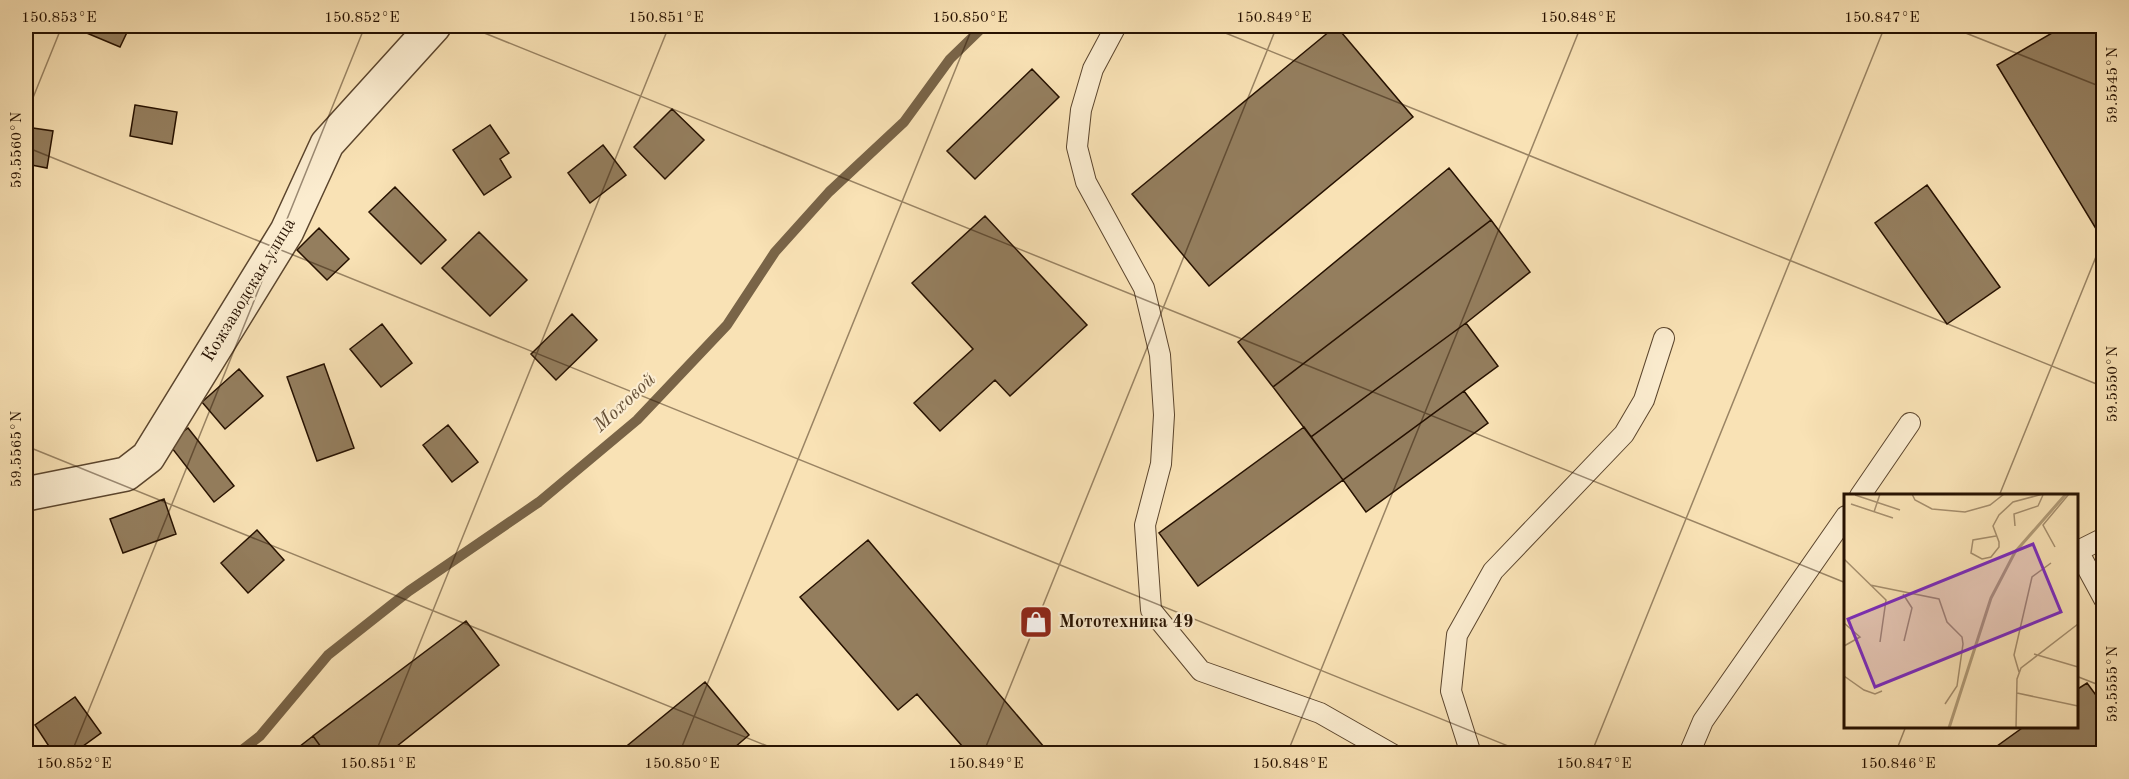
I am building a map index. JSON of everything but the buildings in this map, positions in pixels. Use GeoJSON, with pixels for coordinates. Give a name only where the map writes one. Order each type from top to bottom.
{"type":"FeatureCollection","features":[{"type":"Feature","properties":{"kind":"street","name":"Кожзаводская улица"},"geometry":{"type":"LineString","coordinates":[[26,494],[126,474],[148,457],[287,231],[327,144],[434,26]]}},
{"type":"Feature","properties":{"kind":"lane"},"geometry":{"type":"LineString","coordinates":[[1116,26],[1093,69],[1081,110],[1077,147],[1086,182],[1144,288],[1160,356],[1164,416],[1161,464],[1145,525],[1151,610],[1201,670],[1320,713],[1392,753]]}},
{"type":"Feature","properties":{"kind":"lane"},"geometry":{"type":"LineString","coordinates":[[1471,753],[1451,692],[1457,635],[1493,571],[1624,434],[1644,400],[1664,338]]}},
{"type":"Feature","properties":{"kind":"lane"},"geometry":{"type":"LineString","coordinates":[[1861,494],[1910,423]]}},
{"type":"Feature","properties":{"kind":"lane"},"geometry":{"type":"LineString","coordinates":[[1689,753],[1703,722],[1844,517]]}},
{"type":"Feature","properties":{"kind":"lane"},"geometry":{"type":"LineString","coordinates":[[2103,538],[2078,551],[2103,599]]}},
{"type":"Feature","properties":{"kind":"waterway","name":"Моховой"},"geometry":{"type":"LineString","coordinates":[[237,754],[260,736],[328,655],[409,591],[539,502],[637,420],[727,325],[775,252],[829,192],[904,122],[950,59],[984,26]]}},
{"type":"Feature","properties":{"kind":"place","name":"Мототехника 49"},"geometry":{"type":"Point","coordinates":[1036,622]}}]}
